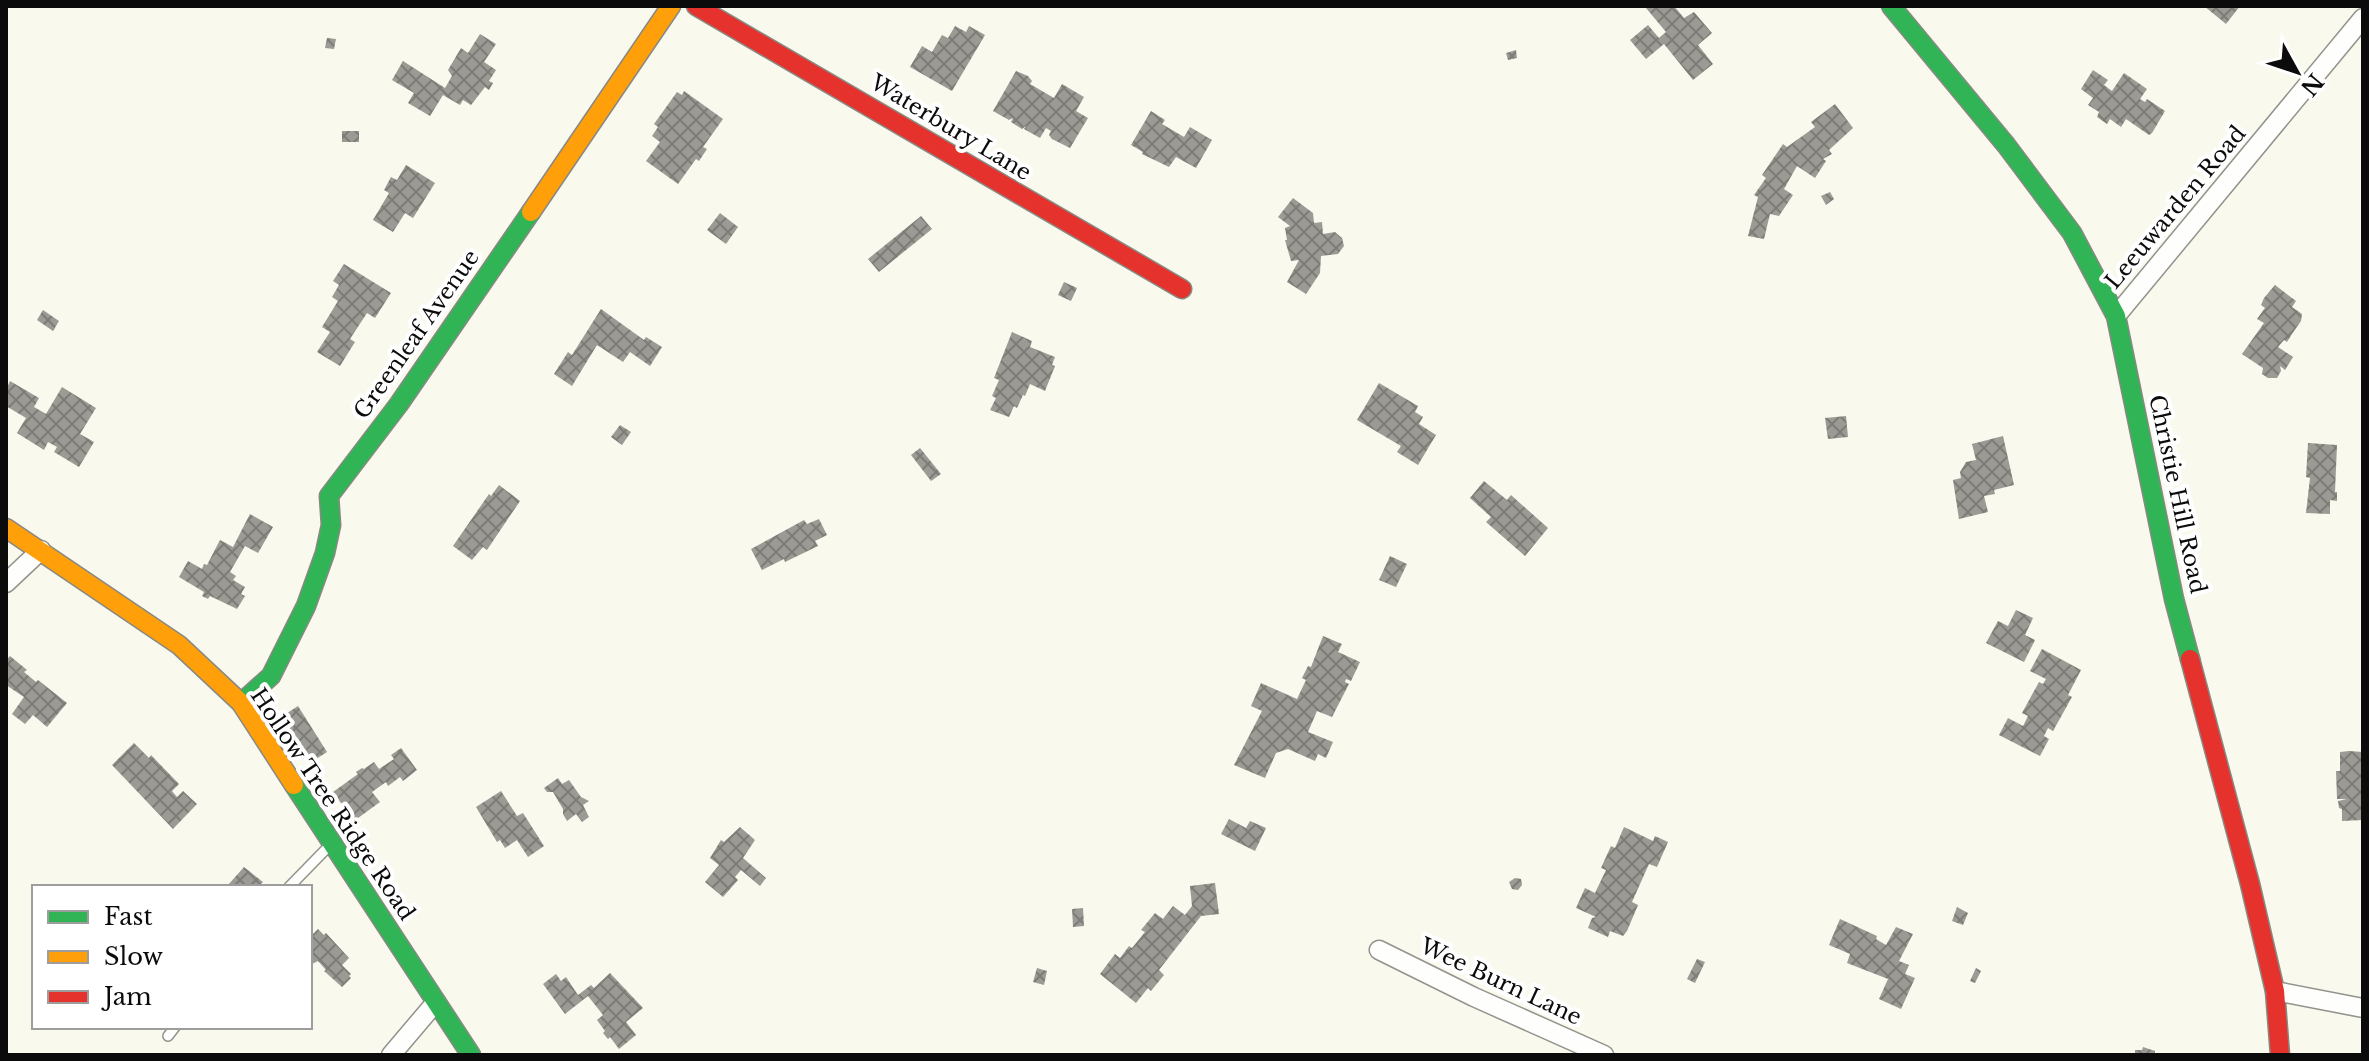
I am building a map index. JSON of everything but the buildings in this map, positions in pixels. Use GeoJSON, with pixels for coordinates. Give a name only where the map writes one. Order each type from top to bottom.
{"type":"FeatureCollection","features":[{"type":"Feature","properties":{"kind":"street","name":"Greenleaf Avenue"},"geometry":{"type":"LineString","coordinates":[[241,703],[271,676],[306,606],[325,553],[331,525],[329,496],[399,404],[671,6]]}},
{"type":"Feature","properties":{"kind":"street","name":"Waterbury Lane"},"geometry":{"type":"LineString","coordinates":[[696,6],[1182,289]]}},
{"type":"Feature","properties":{"kind":"street","name":"Christie Hill Road"},"geometry":{"type":"LineString","coordinates":[[1891,6],[2006,145],[2072,233],[2116,316],[2174,599],[2250,884],[2275,991],[2280,1055]]}},
{"type":"Feature","properties":{"kind":"street","name":"Leeuwarden Road"},"geometry":{"type":"LineString","coordinates":[[2116,316],[2363,18]]}},
{"type":"Feature","properties":{"kind":"street","name":"Hollow Tree Ridge Road"},"geometry":{"type":"LineString","coordinates":[[6,528],[179,645],[241,703],[471,1055]]}},
{"type":"Feature","properties":{"kind":"street"},"geometry":{"type":"LineString","coordinates":[[6,583],[41,550]]}},
{"type":"Feature","properties":{"kind":"street","name":"Wee Burn Lane"},"geometry":{"type":"LineString","coordinates":[[1379,950],[1474,997],[1604,1055]]}},
{"type":"Feature","properties":{"kind":"street"},"geometry":{"type":"LineString","coordinates":[[2275,991],[2363,1008]]}},
{"type":"Feature","properties":{"kind":"street"},"geometry":{"type":"LineString","coordinates":[[391,1055],[436,1002]]}},
{"type":"Feature","properties":{"kind":"lane"},"geometry":{"type":"LineString","coordinates":[[291,885],[332,843]]}},
{"type":"Feature","properties":{"kind":"lane"},"geometry":{"type":"LineString","coordinates":[[168,1036],[173,1029]]}},
{"type":"Feature","properties":{"kind":"traffic: fast"},"geometry":{"type":"LineString","coordinates":[[1891,6],[2006,145],[2072,233],[2116,316],[2174,599],[2190,659]]}},
{"type":"Feature","properties":{"kind":"traffic: fast"},"geometry":{"type":"LineString","coordinates":[[241,703],[271,676],[306,606],[325,553],[331,525],[329,496],[399,404],[531,212]]}},
{"type":"Feature","properties":{"kind":"traffic: fast"},"geometry":{"type":"LineString","coordinates":[[294,785],[471,1055]]}},
{"type":"Feature","properties":{"kind":"traffic: slow"},"geometry":{"type":"LineString","coordinates":[[531,212],[671,6]]}},
{"type":"Feature","properties":{"kind":"traffic: slow"},"geometry":{"type":"LineString","coordinates":[[6,528],[179,645],[241,703],[294,785]]}},
{"type":"Feature","properties":{"kind":"traffic: jam"},"geometry":{"type":"LineString","coordinates":[[696,6],[1182,289]]}},
{"type":"Feature","properties":{"kind":"traffic: jam"},"geometry":{"type":"LineString","coordinates":[[2190,659],[2275,991],[2280,1055]]}}]}
